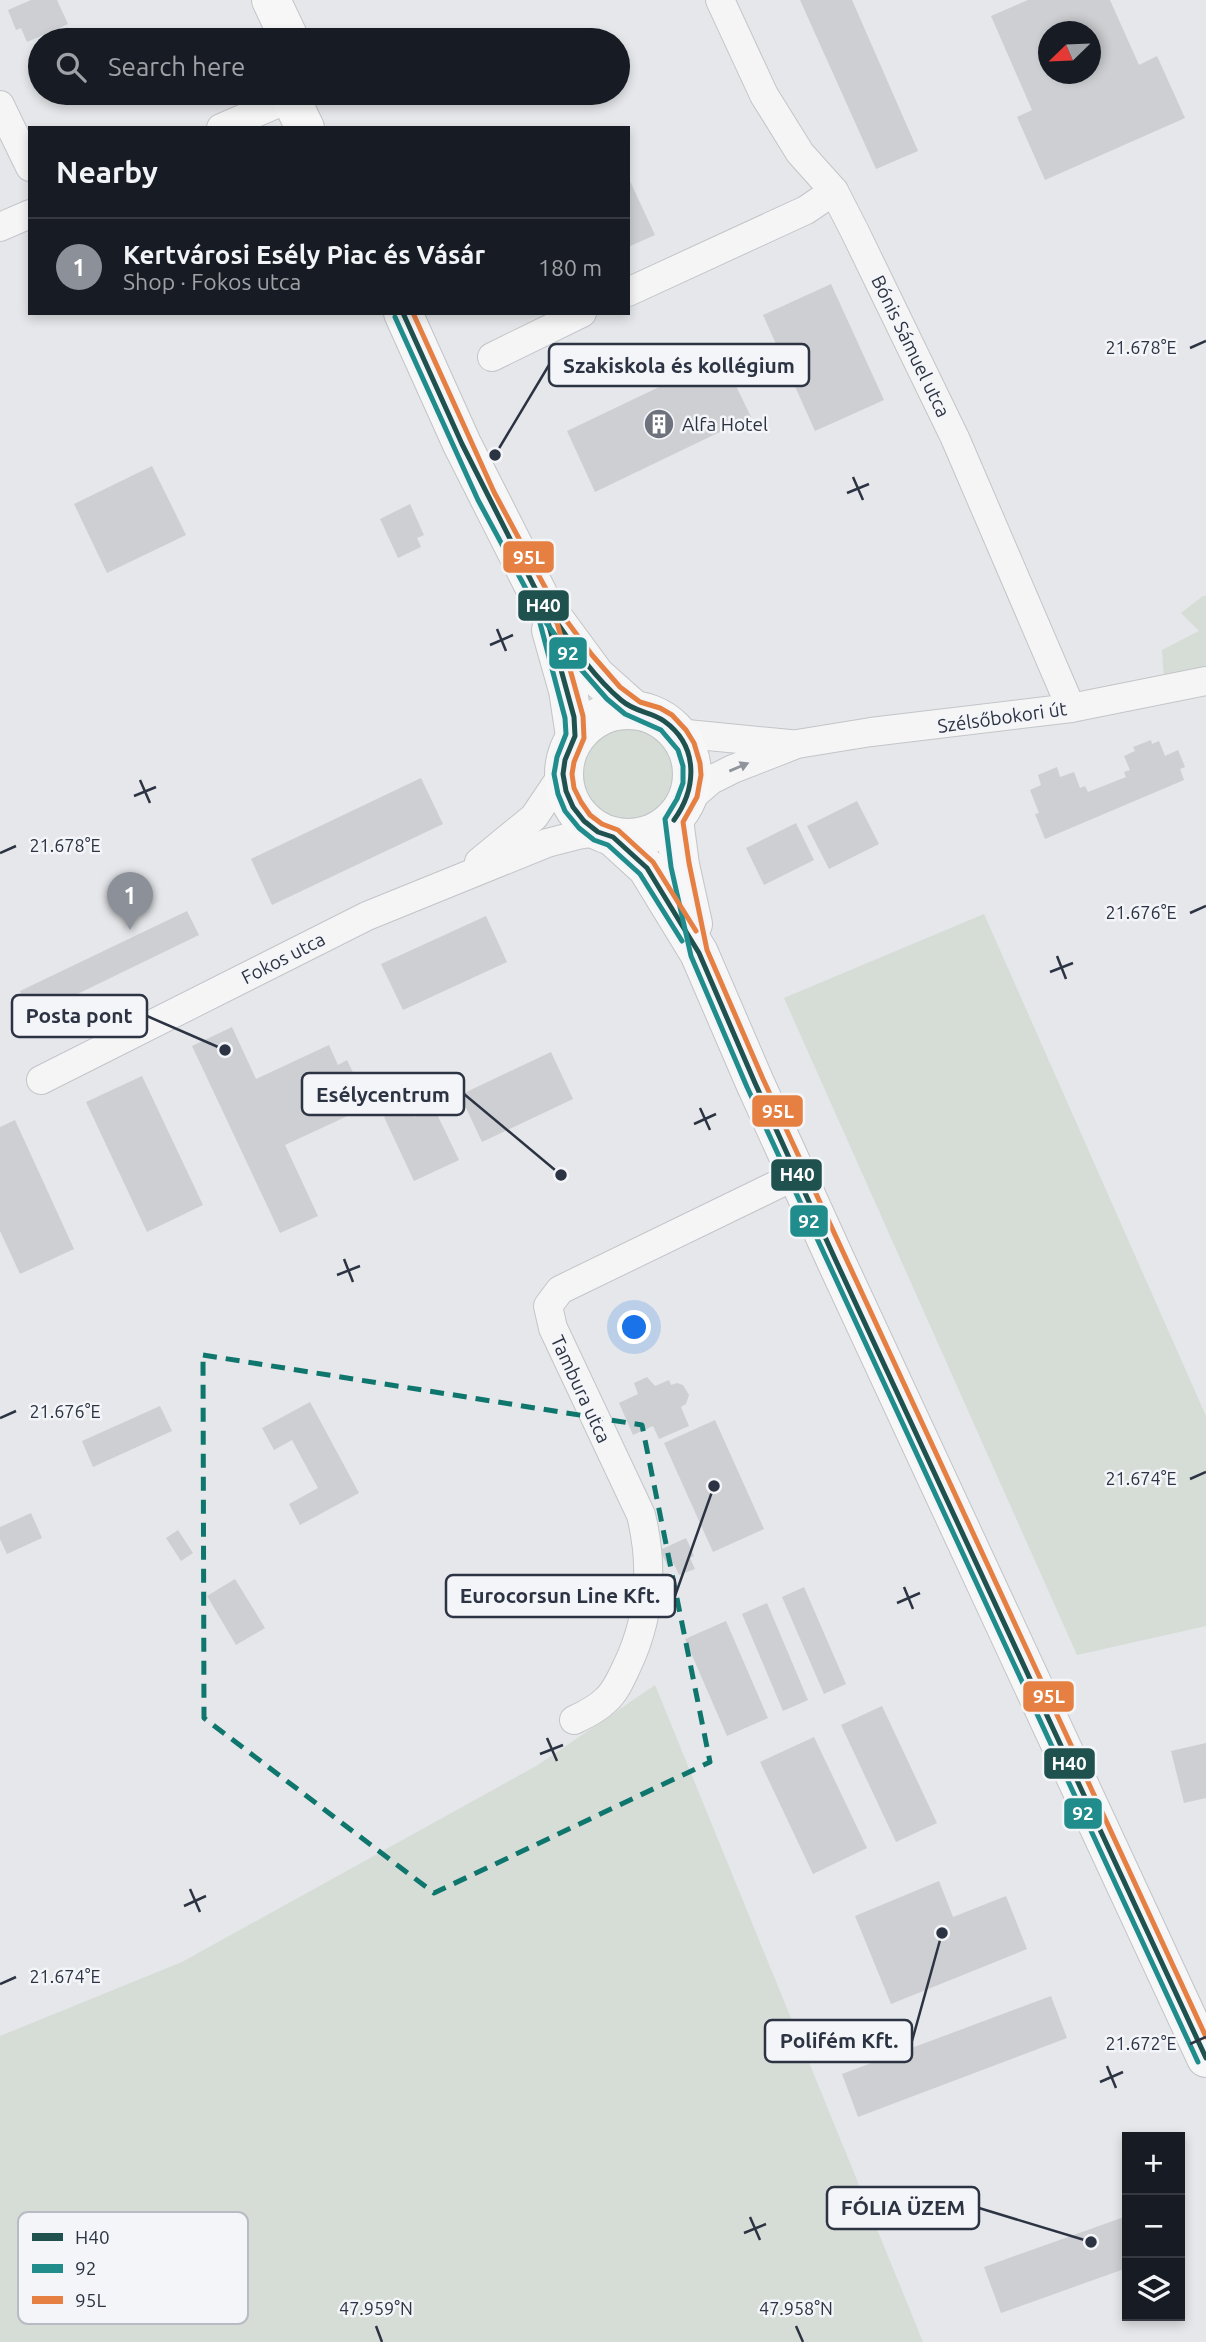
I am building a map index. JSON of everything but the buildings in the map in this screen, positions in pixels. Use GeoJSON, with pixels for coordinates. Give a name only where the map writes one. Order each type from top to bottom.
{"type":"FeatureCollection","features":[{"type":"Feature","properties":{"kind":"main road"},"geometry":{"type":"LineString","coordinates":[[303,105],[329,126]]}},
{"type":"Feature","properties":{"kind":"main road"},"geometry":{"type":"LineString","coordinates":[[404,315],[486,494],[543,604],[596,676],[634,710]]}},
{"type":"Feature","properties":{"kind":"main road"},"geometry":{"type":"LineString","coordinates":[[543,604],[568,690],[575,736]]}},
{"type":"Feature","properties":{"kind":"main road"},"geometry":{"type":"LineString","coordinates":[[606,834],[626,839],[652,835],[680,811],[691,788],[691,759],[685,745],[665,721],[651,713],[634,710],[608,713],[596,718],[575,736],[565,760],[566,791],[573,807],[584,821],[606,834],[647,868],[699,953],[797,1175],[1206,2058]]}},
{"type":"Feature","properties":{"kind":"main road"},"geometry":{"type":"LineString","coordinates":[[680,811],[680,865],[699,953]]}},
{"type":"Feature","properties":{"kind":"street","name":"Bónis Sámuel utca"},"geometry":{"type":"LineString","coordinates":[[720,0],[764,95],[800,153],[834,191],[955,438],[1071,708]]}},
{"type":"Feature","properties":{"kind":"street"},"geometry":{"type":"LineString","coordinates":[[0,104],[28,163]]}},
{"type":"Feature","properties":{"kind":"street"},"geometry":{"type":"LineString","coordinates":[[227,126],[294,105]]}},
{"type":"Feature","properties":{"kind":"street"},"geometry":{"type":"LineString","coordinates":[[630,291],[806,210],[834,191]]}},
{"type":"Feature","properties":{"kind":"street"},"geometry":{"type":"LineString","coordinates":[[0,227],[28,215]]}},
{"type":"Feature","properties":{"kind":"street"},"geometry":{"type":"LineString","coordinates":[[492,357],[578,315]]}},
{"type":"Feature","properties":{"kind":"street","name":"Szélsőbokori út"},"geometry":{"type":"LineString","coordinates":[[797,744],[871,732],[1071,708],[1206,681]]}},
{"type":"Feature","properties":{"kind":"street"},"geometry":{"type":"LineString","coordinates":[[677,733],[797,744]]}},
{"type":"Feature","properties":{"kind":"street"},"geometry":{"type":"LineString","coordinates":[[680,811],[711,780],[797,744]]}},
{"type":"Feature","properties":{"kind":"street"},"geometry":{"type":"LineString","coordinates":[[458,878],[534,817],[564,774]]}},
{"type":"Feature","properties":{"kind":"street","name":"Fokos utca"},"geometry":{"type":"LineString","coordinates":[[41,1080],[367,916],[458,878],[578,835],[606,834]]}},
{"type":"Feature","properties":{"kind":"street","name":"Tambura utca"},"geometry":{"type":"LineString","coordinates":[[574,1720],[607,1699],[620,1683],[632,1655],[644,1623],[649,1569],[648,1544],[641,1515],[552,1328],[548,1306],[560,1290],[797,1175]]}},
{"type":"Feature","properties":{"kind":"highlighted area"},"geometry":{"type":"Polygon","coordinates":[[[203,1355],[642,1425],[710,1762],[434,1893],[204,1718],[203,1355]]]}},
{"type":"Feature","properties":{"kind":"shaded area"},"geometry":{"type":"Polygon","coordinates":[[[1206,596],[1206,671],[1164,679],[1162,650],[1199,631],[1181,613],[1206,596]]]}},
{"type":"Feature","properties":{"kind":"shaded area"},"geometry":{"type":"Polygon","coordinates":[[[628,723],[648,727],[671,746],[676,755],[680,775],[676,795],[657,818],[648,823],[628,827],[608,823],[585,804],[580,795],[576,775],[580,755],[599,732],[608,727],[628,723]]]}},
{"type":"Feature","properties":{"kind":"shaded area"},"geometry":{"type":"Polygon","coordinates":[[[984,914],[1206,1416],[1206,1626],[1077,1655],[784,998],[984,914]]]}},
{"type":"Feature","properties":{"kind":"shaded area"},"geometry":{"type":"Polygon","coordinates":[[[655,1685],[923,2342],[0,2342],[0,2036],[182,1962],[538,1765],[655,1685]]]}},
{"type":"Feature","properties":{"kind":"transit line","name":"H40"},"geometry":{"type":"LineString","coordinates":[[404,315],[462,444],[543,604],[574,717],[575,736],[565,760],[563,774],[573,807],[584,821],[598,832],[613,837],[647,868],[699,953],[836,1261],[1206,2058]]}},
{"type":"Feature","properties":{"kind":"transit line","name":"95L"},"geometry":{"type":"LineString","coordinates":[[414,315],[494,492],[554,604],[620,687],[640,702],[672,715],[694,743],[701,775],[697,797],[683,822],[707,950],[763,1079],[1206,2037]]}},
{"type":"Feature","properties":{"kind":"transit line","name":"92"},"geometry":{"type":"LineString","coordinates":[[395,317],[478,500],[539,613],[578,666],[607,699],[625,714],[661,730],[678,750],[683,766],[683,783],[665,819],[671,867],[691,956],[747,1087],[1198,2062]]}},
{"type":"Feature","properties":{"kind":"transit line","name":"H40"},"geometry":{"type":"LineString","coordinates":[[553,617],[584,661],[611,691],[632,707],[664,721],[684,743],[689,755],[690,781],[682,808],[674,820]]}},
{"type":"Feature","properties":{"kind":"transit line","name":"95L"},"geometry":{"type":"LineString","coordinates":[[556,619],[583,716],[584,738],[574,762],[574,788],[590,815],[602,824],[618,830],[653,862],[696,931]]}},
{"type":"Feature","properties":{"kind":"transit line","name":"92"},"geometry":{"type":"LineString","coordinates":[[540,623],[565,718],[566,734],[554,774],[565,811],[579,828],[594,840],[608,845],[640,874],[682,941]]}},
{"type":"Feature","properties":{"kind":"place","name":"Alfa Hotel"},"geometry":{"type":"Point","coordinates":[659,424]}},
{"type":"Feature","properties":{"kind":"place","name":"Szakiskola és kollégium"},"geometry":{"type":"Point","coordinates":[495,455]}},
{"type":"Feature","properties":{"kind":"place","name":"Kertvárosi Esély Piac és Vásár"},"geometry":{"type":"Point","coordinates":[130,930]}},
{"type":"Feature","properties":{"kind":"place","name":"Posta pont"},"geometry":{"type":"Point","coordinates":[225,1050]}},
{"type":"Feature","properties":{"kind":"place","name":"Esélycentrum"},"geometry":{"type":"Point","coordinates":[561,1175]}},
{"type":"Feature","properties":{"kind":"place","name":"Eurocorsun Line Kft."},"geometry":{"type":"Point","coordinates":[714,1486]}},
{"type":"Feature","properties":{"kind":"place","name":"Polifém Kft."},"geometry":{"type":"Point","coordinates":[942,1933]}},
{"type":"Feature","properties":{"kind":"place","name":"FÓLIA ÜZEM"},"geometry":{"type":"Point","coordinates":[1091,2242]}}]}
